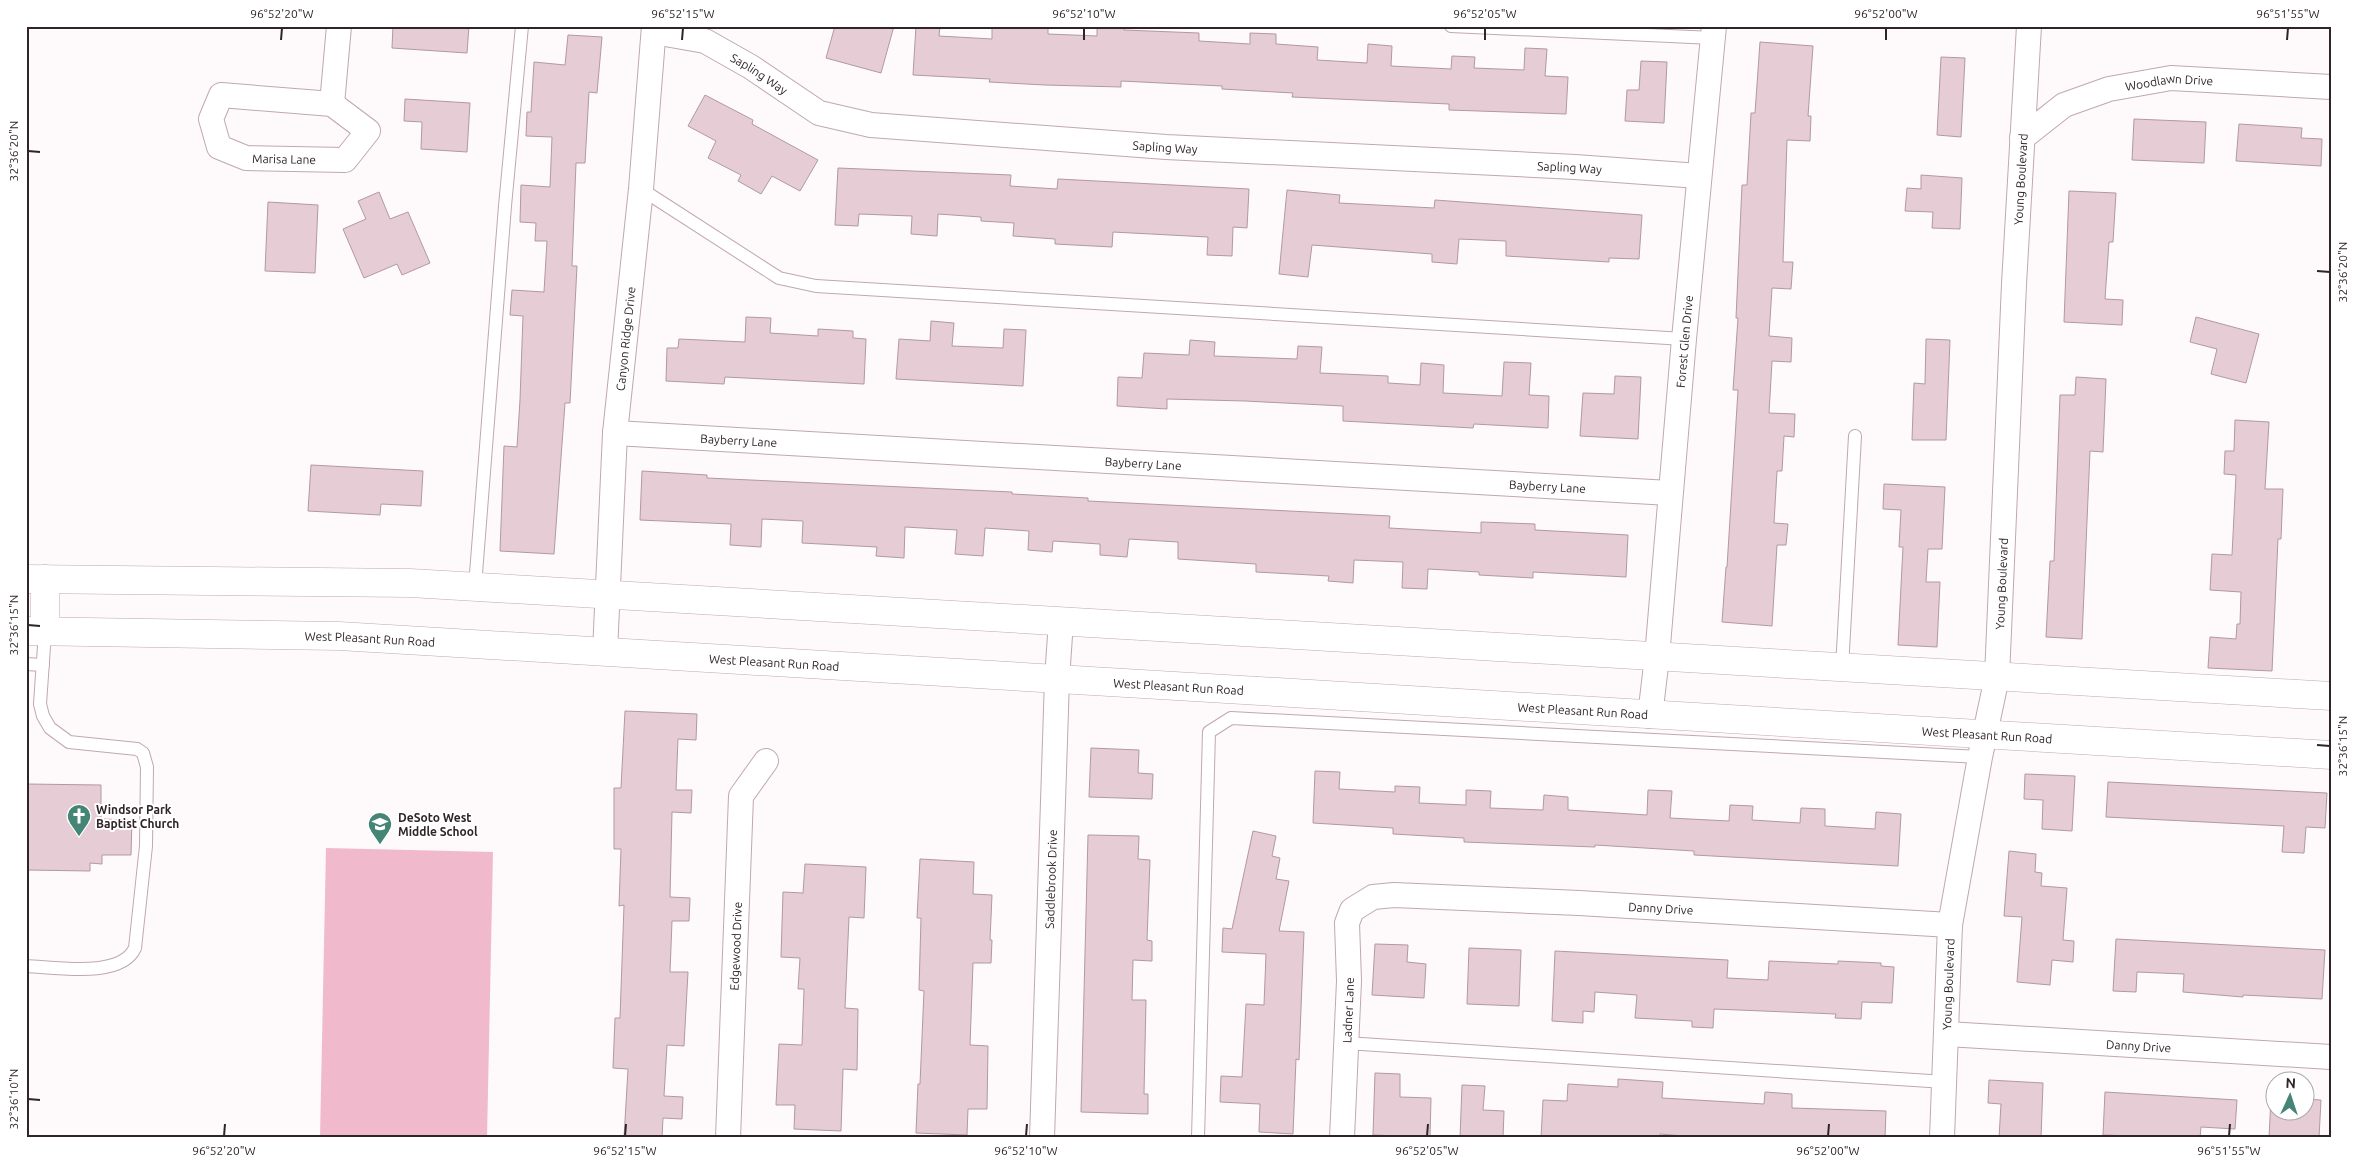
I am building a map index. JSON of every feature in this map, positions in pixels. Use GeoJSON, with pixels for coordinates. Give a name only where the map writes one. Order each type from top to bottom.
{"type":"FeatureCollection","features":[{"type":"Feature","properties":{"kind":"main road"},"geometry":{"type":"LineString","coordinates":[[36,632],[36,579],[410,583],[2331,696]]}},
{"type":"Feature","properties":{"kind":"main road","name":"West Pleasant Run Road"},"geometry":{"type":"LineString","coordinates":[[36,632],[339,636],[1650,716],[1982,746],[2331,755]]}},
{"type":"Feature","properties":{"kind":"street"},"geometry":{"type":"LineString","coordinates":[[332,104],[339,26]]}},
{"type":"Feature","properties":{"kind":"street","name":"Young Boulevard"},"geometry":{"type":"LineString","coordinates":[[1942,1138],[1950,925],[1982,746],[1997,677],[2014,284],[2029,26]]}},
{"type":"Feature","properties":{"kind":"street","name":"Sapling Way"},"geometry":{"type":"LineString","coordinates":[[654,29],[705,41],[751,67],[819,113],[871,126],[1166,147],[1699,176]]}},
{"type":"Feature","properties":{"kind":"street","name":"Canyon Ridge Drive"},"geometry":{"type":"LineString","coordinates":[[605,652],[615,434],[641,189],[654,29]]}},
{"type":"Feature","properties":{"kind":"street","name":"Forest Glen Drive"},"geometry":{"type":"LineString","coordinates":[[1650,716],[1657,657],[1670,493],[1713,32]]}},
{"type":"Feature","properties":{"kind":"street","name":"Woodlawn Drive"},"geometry":{"type":"LineString","coordinates":[[2022,138],[2064,105],[2109,89],[2171,78],[2331,87]]}},
{"type":"Feature","properties":{"kind":"street","name":"Marisa Lane"},"geometry":{"type":"LineString","coordinates":[[221,95],[332,104],[368,130],[345,160],[246,158],[219,147],[211,119],[221,95]]}},
{"type":"Feature","properties":{"kind":"street","name":"Bayberry Lane"},"geometry":{"type":"LineString","coordinates":[[615,434],[1670,493]]}},
{"type":"Feature","properties":{"kind":"street","name":"Saddlebrook Drive"},"geometry":{"type":"LineString","coordinates":[[1042,1138],[1056,679],[1061,621]]}},
{"type":"Feature","properties":{"kind":"street"},"geometry":{"type":"LineString","coordinates":[[2331,690],[2331,696]]}},
{"type":"Feature","properties":{"kind":"street","name":"Edgewood Drive"},"geometry":{"type":"LineString","coordinates":[[728,1138],[742,796],[766,761]]}},
{"type":"Feature","properties":{"kind":"street","name":"Danny Drive"},"geometry":{"type":"LineString","coordinates":[[1373,897],[1394,895],[1579,903],[1950,925]]}},
{"type":"Feature","properties":{"kind":"street","name":"Ladner Lane"},"geometry":{"type":"LineString","coordinates":[[1342,1138],[1349,981],[1347,923],[1352,910],[1373,897]]}},
{"type":"Feature","properties":{"kind":"street","name":"Danny Drive"},"geometry":{"type":"LineString","coordinates":[[1946,1034],[2331,1057]]}},
{"type":"Feature","properties":{"kind":"lane"},"geometry":{"type":"LineString","coordinates":[[475,586],[504,216],[522,26]]}},
{"type":"Feature","properties":{"kind":"lane"},"geometry":{"type":"LineString","coordinates":[[1451,26],[1713,32]]}},
{"type":"Feature","properties":{"kind":"lane"},"geometry":{"type":"LineString","coordinates":[[641,189],[779,278],[816,286],[1684,339]]}},
{"type":"Feature","properties":{"kind":"lane"},"geometry":{"type":"LineString","coordinates":[[1842,668],[1855,436]]}},
{"type":"Feature","properties":{"kind":"lane"},"geometry":{"type":"LineString","coordinates":[[26,966],[100,968],[119,964],[131,957],[135,948],[146,846],[147,767],[143,753],[137,748],[69,742],[50,728],[43,716],[40,704],[43,665],[36,632]]}},
{"type":"Feature","properties":{"kind":"lane"},"geometry":{"type":"LineString","coordinates":[[26,664],[43,665]]}},
{"type":"Feature","properties":{"kind":"lane"},"geometry":{"type":"LineString","coordinates":[[1198,1138],[1209,732],[1231,718],[1982,746]]}},
{"type":"Feature","properties":{"kind":"lane"},"geometry":{"type":"LineString","coordinates":[[1346,1043],[1945,1082]]}},
{"type":"Feature","properties":{"kind":"shaded area"},"geometry":{"type":"Polygon","coordinates":[[[326,848],[493,852],[487,1138],[320,1138],[326,848]]]}},
{"type":"Feature","properties":{"kind":"building"},"geometry":{"type":"Polygon","coordinates":[[[393,26],[469,26],[467,53],[392,48],[393,26]]]}},
{"type":"Feature","properties":{"kind":"building"},"geometry":{"type":"Polygon","coordinates":[[[835,26],[894,26],[881,73],[826,58],[835,26]]]}},
{"type":"Feature","properties":{"kind":"building"},"geometry":{"type":"Polygon","coordinates":[[[916,26],[940,26],[939,36],[992,39],[992,26],[1048,26],[1048,34],[1097,36],[1097,26],[1124,26],[1124,30],[1199,33],[1199,41],[1250,44],[1250,33],[1276,34],[1276,44],[1318,47],[1317,60],[1367,63],[1368,44],[1392,46],[1391,66],[1451,69],[1452,56],[1475,57],[1474,68],[1524,70],[1525,48],[1547,49],[1545,76],[1568,77],[1566,114],[1449,110],[1449,104],[1292,97],[1293,93],[1222,89],[1222,86],[1121,81],[1121,87],[1045,85],[989,82],[990,79],[913,75],[916,26]]]}},
{"type":"Feature","properties":{"kind":"building"},"geometry":{"type":"Polygon","coordinates":[[[568,35],[602,37],[597,93],[589,92],[585,163],[576,163],[572,266],[577,266],[570,403],[565,403],[554,554],[500,551],[504,446],[517,447],[520,400],[523,316],[510,315],[512,290],[544,292],[547,241],[535,241],[536,223],[520,222],[521,185],[550,187],[552,137],[526,136],[527,112],[531,112],[534,62],[565,65],[568,35]]]}},
{"type":"Feature","properties":{"kind":"building"},"geometry":{"type":"Polygon","coordinates":[[[1760,42],[1813,46],[1808,116],[1811,116],[1810,141],[1787,140],[1783,262],[1793,262],[1791,289],[1772,288],[1769,336],[1792,338],[1791,362],[1772,361],[1769,413],[1795,414],[1794,437],[1784,436],[1782,471],[1777,471],[1774,523],[1788,524],[1786,545],[1777,545],[1772,626],[1722,622],[1738,390],[1733,390],[1738,318],[1736,318],[1742,185],[1747,185],[1751,113],[1755,113],[1760,42]]]}},
{"type":"Feature","properties":{"kind":"building"},"geometry":{"type":"Polygon","coordinates":[[[1941,57],[1965,58],[1961,137],[1937,135],[1941,57]]]}},
{"type":"Feature","properties":{"kind":"building"},"geometry":{"type":"Polygon","coordinates":[[[1641,61],[1667,62],[1664,123],[1625,121],[1627,90],[1639,90],[1641,61]]]}},
{"type":"Feature","properties":{"kind":"building"},"geometry":{"type":"Polygon","coordinates":[[[705,95],[753,120],[752,124],[818,160],[800,191],[772,176],[761,194],[738,181],[741,175],[708,158],[716,141],[688,126],[705,95]]]}},
{"type":"Feature","properties":{"kind":"building"},"geometry":{"type":"Polygon","coordinates":[[[405,99],[470,103],[467,152],[421,149],[422,122],[404,121],[405,99]]]}},
{"type":"Feature","properties":{"kind":"building"},"geometry":{"type":"Polygon","coordinates":[[[2134,119],[2206,122],[2204,163],[2132,160],[2134,119]]]}},
{"type":"Feature","properties":{"kind":"building"},"geometry":{"type":"Polygon","coordinates":[[[2239,124],[2302,128],[2301,138],[2322,139],[2321,166],[2236,161],[2239,124]]]}},
{"type":"Feature","properties":{"kind":"building"},"geometry":{"type":"Polygon","coordinates":[[[838,168],[1011,175],[1010,186],[1057,189],[1058,179],[1249,189],[1247,228],[1233,227],[1232,256],[1207,255],[1208,237],[1113,232],[1112,247],[1055,244],[1055,239],[1013,236],[1014,223],[981,221],[981,217],[938,214],[937,236],[911,234],[912,216],[859,214],[858,226],[835,225],[838,168]]]}},
{"type":"Feature","properties":{"kind":"building"},"geometry":{"type":"Polygon","coordinates":[[[1921,175],[1962,178],[1960,229],[1932,228],[1933,212],[1905,211],[1907,188],[1921,189],[1921,175]]]}},
{"type":"Feature","properties":{"kind":"building"},"geometry":{"type":"Polygon","coordinates":[[[1287,190],[1340,195],[1339,203],[1434,208],[1435,200],[1642,215],[1639,259],[1609,258],[1609,262],[1506,256],[1506,241],[1459,239],[1457,264],[1432,262],[1432,254],[1312,245],[1308,277],[1279,274],[1287,190]]]}},
{"type":"Feature","properties":{"kind":"building"},"geometry":{"type":"Polygon","coordinates":[[[2069,191],[2116,193],[2113,242],[2109,242],[2105,299],[2123,300],[2122,325],[2064,322],[2069,191]]]}},
{"type":"Feature","properties":{"kind":"building"},"geometry":{"type":"Polygon","coordinates":[[[379,192],[390,219],[408,212],[430,263],[402,275],[397,264],[364,278],[343,229],[366,219],[358,201],[379,192]]]}},
{"type":"Feature","properties":{"kind":"building"},"geometry":{"type":"Polygon","coordinates":[[[268,202],[318,205],[315,273],[265,271],[268,202]]]}},
{"type":"Feature","properties":{"kind":"building"},"geometry":{"type":"Polygon","coordinates":[[[746,317],[771,318],[770,333],[818,336],[818,329],[853,331],[853,338],[866,339],[864,384],[725,377],[724,384],[666,381],[667,348],[678,348],[679,339],[745,342],[746,317]]]}},
{"type":"Feature","properties":{"kind":"building"},"geometry":{"type":"Polygon","coordinates":[[[2196,317],[2259,334],[2246,383],[2211,374],[2217,349],[2190,342],[2196,317]]]}},
{"type":"Feature","properties":{"kind":"building"},"geometry":{"type":"Polygon","coordinates":[[[931,321],[954,323],[952,346],[1003,348],[1004,329],[1026,330],[1023,386],[896,379],[899,339],[930,341],[931,321]]]}},
{"type":"Feature","properties":{"kind":"building"},"geometry":{"type":"Polygon","coordinates":[[[1926,339],[1950,340],[1946,440],[1912,440],[1914,383],[1925,384],[1926,339]]]}},
{"type":"Feature","properties":{"kind":"building"},"geometry":{"type":"Polygon","coordinates":[[[1190,340],[1215,342],[1214,356],[1297,359],[1298,346],[1322,347],[1320,373],[1388,376],[1388,383],[1420,385],[1421,363],[1444,365],[1443,393],[1502,396],[1504,362],[1531,363],[1529,395],[1549,396],[1548,428],[1474,424],[1473,428],[1343,421],[1343,406],[1167,399],[1167,409],[1117,406],[1118,377],[1142,378],[1144,353],[1189,355],[1190,340]]]}},
{"type":"Feature","properties":{"kind":"building"},"geometry":{"type":"Polygon","coordinates":[[[1615,376],[1641,377],[1638,439],[1580,436],[1583,393],[1614,394],[1615,376]]]}},
{"type":"Feature","properties":{"kind":"building"},"geometry":{"type":"Polygon","coordinates":[[[2076,377],[2106,379],[2103,452],[2090,451],[2082,639],[2046,637],[2050,561],[2054,561],[2060,395],[2075,395],[2076,377]]]}},
{"type":"Feature","properties":{"kind":"building"},"geometry":{"type":"Polygon","coordinates":[[[2235,420],[2269,422],[2265,489],[2283,489],[2281,539],[2278,539],[2272,671],[2208,668],[2210,637],[2236,639],[2237,624],[2240,624],[2241,592],[2210,590],[2212,554],[2232,555],[2236,475],[2224,474],[2225,451],[2234,451],[2235,420]]]}},
{"type":"Feature","properties":{"kind":"building"},"geometry":{"type":"Polygon","coordinates":[[[311,465],[423,471],[421,506],[381,504],[380,515],[308,511],[311,465]]]}},
{"type":"Feature","properties":{"kind":"building"},"geometry":{"type":"Polygon","coordinates":[[[642,471],[707,475],[707,478],[1012,492],[1012,494],[1088,498],[1088,501],[1390,516],[1389,528],[1481,533],[1481,522],[1535,524],[1535,530],[1628,535],[1626,577],[1533,572],[1533,578],[1479,575],[1479,572],[1428,569],[1427,589],[1402,588],[1403,562],[1354,560],[1353,583],[1328,581],[1329,576],[1256,572],[1256,564],[1178,559],[1178,542],[1129,539],[1127,557],[1100,555],[1100,544],[1053,541],[1052,552],[1028,550],[1029,531],[985,528],[983,556],[955,554],[957,530],[905,527],[904,558],[876,556],[877,547],[802,543],[803,521],[762,519],[761,547],[730,545],[731,524],[640,520],[642,471]]]}},
{"type":"Feature","properties":{"kind":"building"},"geometry":{"type":"Polygon","coordinates":[[[1884,484],[1945,487],[1942,549],[1928,549],[1926,582],[1940,582],[1937,647],[1898,645],[1903,547],[1899,547],[1901,510],[1883,509],[1884,484]]]}},
{"type":"Feature","properties":{"kind":"building"},"geometry":{"type":"Polygon","coordinates":[[[625,711],[697,714],[696,740],[678,739],[676,790],[692,790],[691,813],[672,812],[670,897],[690,898],[689,921],[672,921],[670,972],[688,972],[684,1046],[667,1045],[664,1096],[683,1097],[682,1119],[663,1118],[662,1138],[624,1138],[628,1069],[613,1068],[615,1018],[620,1018],[624,905],[619,906],[621,849],[614,849],[614,788],[621,788],[625,711]]]}},
{"type":"Feature","properties":{"kind":"building"},"geometry":{"type":"Polygon","coordinates":[[[1091,748],[1139,750],[1138,773],[1153,774],[1152,799],[1089,797],[1091,748]]]}},
{"type":"Feature","properties":{"kind":"building"},"geometry":{"type":"Polygon","coordinates":[[[1315,771],[1340,772],[1339,789],[1395,792],[1395,786],[1420,787],[1419,803],[1466,805],[1466,790],[1491,791],[1490,808],[1543,810],[1544,795],[1568,797],[1568,810],[1647,815],[1648,790],[1672,791],[1670,818],[1729,821],[1730,805],[1753,806],[1752,820],[1800,823],[1801,808],[1825,809],[1825,826],[1875,829],[1876,812],[1901,814],[1898,866],[1694,855],[1694,851],[1595,845],[1595,847],[1464,842],[1464,838],[1393,834],[1393,828],[1313,823],[1315,771]]]}},
{"type":"Feature","properties":{"kind":"building"},"geometry":{"type":"Polygon","coordinates":[[[2025,774],[2075,776],[2072,831],[2042,829],[2043,800],[2024,799],[2025,774]]]}},
{"type":"Feature","properties":{"kind":"building"},"geometry":{"type":"Polygon","coordinates":[[[2108,782],[2327,793],[2325,828],[2306,827],[2304,853],[2282,852],[2284,826],[2106,817],[2108,782]]]}},
{"type":"Feature","properties":{"kind":"building","name":"Windsor Park Baptist Church"},"geometry":{"type":"Polygon","coordinates":[[[26,784],[101,785],[101,819],[132,820],[131,855],[102,855],[102,864],[90,863],[90,871],[26,870],[26,784]]]}},
{"type":"Feature","properties":{"kind":"building"},"geometry":{"type":"Polygon","coordinates":[[[1253,831],[1276,836],[1272,856],[1280,858],[1276,879],[1289,881],[1279,931],[1304,932],[1299,1060],[1296,1059],[1293,1134],[1259,1132],[1260,1104],[1220,1102],[1221,1076],[1242,1077],[1246,1004],[1264,1005],[1266,954],[1222,952],[1223,928],[1232,929],[1253,831]]]}},
{"type":"Feature","properties":{"kind":"building"},"geometry":{"type":"Polygon","coordinates":[[[1088,835],[1139,836],[1138,859],[1150,860],[1147,940],[1152,941],[1152,961],[1133,960],[1132,1000],[1146,1000],[1144,1094],[1148,1094],[1148,1114],[1081,1112],[1088,835]]]}},
{"type":"Feature","properties":{"kind":"building"},"geometry":{"type":"Polygon","coordinates":[[[2009,851],[2036,854],[2035,872],[2042,873],[2041,886],[2067,888],[2063,940],[2074,941],[2073,962],[2052,960],[2050,985],[2017,982],[2022,917],[2004,916],[2009,851]]]}},
{"type":"Feature","properties":{"kind":"building"},"geometry":{"type":"Polygon","coordinates":[[[920,859],[974,862],[973,894],[992,895],[991,963],[973,963],[970,1045],[988,1046],[987,1109],[968,1109],[967,1135],[916,1133],[924,991],[919,990],[921,918],[917,918],[920,859]]]}},
{"type":"Feature","properties":{"kind":"building"},"geometry":{"type":"Polygon","coordinates":[[[805,864],[866,867],[864,918],[849,917],[845,1008],[858,1009],[857,1070],[843,1069],[841,1131],[794,1129],[795,1105],[776,1105],[779,1044],[802,1045],[804,989],[798,989],[800,958],[781,957],[783,892],[803,893],[805,864]]]}},
{"type":"Feature","properties":{"kind":"building"},"geometry":{"type":"Polygon","coordinates":[[[2116,939],[2325,950],[2322,999],[2243,995],[2243,997],[2183,992],[2184,974],[2137,972],[2136,992],[2113,991],[2116,939]]]}},
{"type":"Feature","properties":{"kind":"building"},"geometry":{"type":"Polygon","coordinates":[[[1375,944],[1408,945],[1407,962],[1426,964],[1424,998],[1372,995],[1375,944]]]}},
{"type":"Feature","properties":{"kind":"building"},"geometry":{"type":"Polygon","coordinates":[[[1469,948],[1521,950],[1519,1006],[1467,1004],[1469,948]]]}},
{"type":"Feature","properties":{"kind":"building"},"geometry":{"type":"Polygon","coordinates":[[[1555,951],[1728,960],[1727,978],[1768,980],[1769,961],[1838,964],[1838,961],[1881,963],[1881,966],[1894,967],[1892,1003],[1862,1002],[1861,1019],[1835,1018],[1836,1014],[1714,1009],[1713,1028],[1692,1027],[1692,1021],[1635,1018],[1637,995],[1595,992],[1594,1012],[1583,1011],[1583,1023],[1552,1021],[1555,951]]]}},
{"type":"Feature","properties":{"kind":"building"},"geometry":{"type":"Polygon","coordinates":[[[1375,1073],[1400,1074],[1400,1097],[1431,1098],[1430,1137],[1373,1135],[1375,1073]]]}},
{"type":"Feature","properties":{"kind":"building"},"geometry":{"type":"Polygon","coordinates":[[[1618,1079],[1663,1082],[1662,1098],[1764,1104],[1765,1092],[1792,1094],[1792,1108],[1886,1111],[1885,1138],[1707,1138],[1660,1134],[1660,1138],[1541,1138],[1543,1100],[1567,1101],[1568,1084],[1618,1087],[1618,1079]]]}},
{"type":"Feature","properties":{"kind":"building"},"geometry":{"type":"Polygon","coordinates":[[[1989,1080],[2043,1083],[2041,1138],[1999,1138],[2001,1104],[1988,1103],[1989,1080]]]}},
{"type":"Feature","properties":{"kind":"building"},"geometry":{"type":"Polygon","coordinates":[[[1462,1085],[1485,1086],[1483,1110],[1504,1111],[1503,1138],[1460,1138],[1462,1085]]]}},
{"type":"Feature","properties":{"kind":"building"},"geometry":{"type":"Polygon","coordinates":[[[2105,1092],[2237,1100],[2235,1129],[2201,1127],[2200,1138],[2103,1135],[2105,1092]]]}},
{"type":"Feature","properties":{"kind":"building"},"geometry":{"type":"Polygon","coordinates":[[[2314,1100],[2321,1100],[2319,1138],[2269,1138],[2270,1122],[2314,1122],[2314,1100]]]}},
{"type":"Feature","properties":{"kind":"place","name":"Windsor Park Baptist Church"},"geometry":{"type":"Point","coordinates":[79,837]}},
{"type":"Feature","properties":{"kind":"place","name":"DeSoto West Middle School"},"geometry":{"type":"Point","coordinates":[380,845]}}]}
